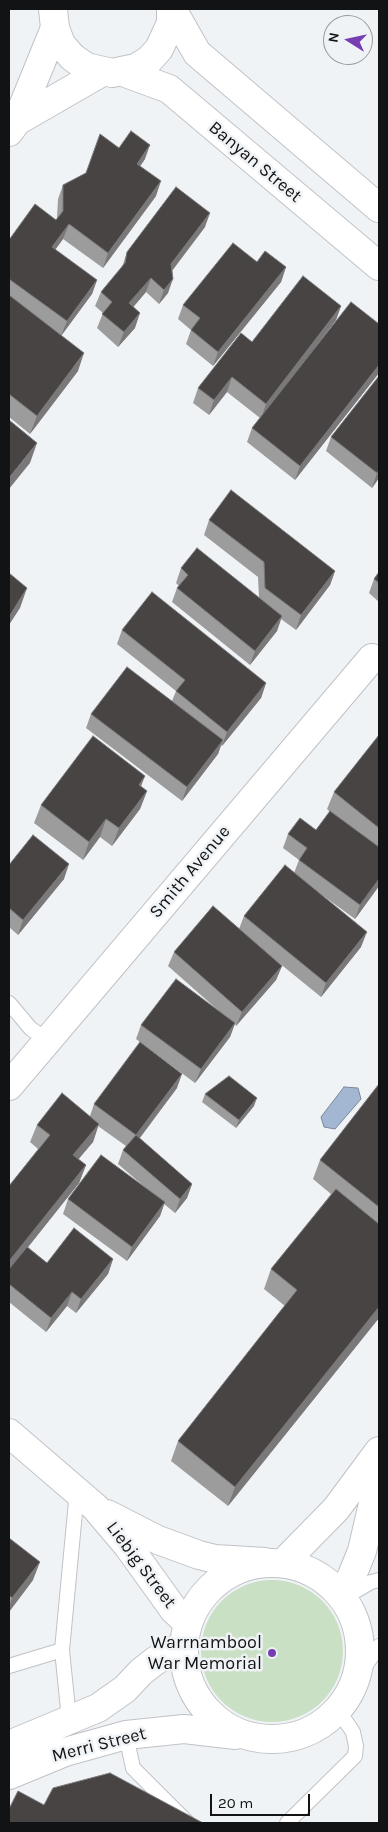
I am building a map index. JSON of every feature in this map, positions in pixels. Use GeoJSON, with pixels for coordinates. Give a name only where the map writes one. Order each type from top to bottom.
{"type":"FeatureCollection","features":[{"type":"Feature","properties":{"kind":"street"},"geometry":{"type":"LineString","coordinates":[[13,127],[112,72],[136,68],[149,60],[159,49],[170,23],[171,9]]}},
{"type":"Feature","properties":{"kind":"street"},"geometry":{"type":"LineString","coordinates":[[171,9],[196,53],[379,208]]}},
{"type":"Feature","properties":{"kind":"street"},"geometry":{"type":"LineString","coordinates":[[13,127],[52,15]]}},
{"type":"Feature","properties":{"kind":"street","name":"Banyan Street"},"geometry":{"type":"LineString","coordinates":[[52,15],[61,44],[72,57],[86,67],[112,72],[169,89],[379,266]]}},
{"type":"Feature","properties":{"kind":"street","name":"Smith Avenue"},"geometry":{"type":"LineString","coordinates":[[9,1086],[372,658]]}},
{"type":"Feature","properties":{"kind":"street","name":"Liebig Street"},"geometry":{"type":"LineString","coordinates":[[9,1433],[86,1499],[128,1546],[174,1610],[186,1634]]}},
{"type":"Feature","properties":{"kind":"street"},"geometry":{"type":"LineString","coordinates":[[275,1562],[336,1508],[379,1451]]}},
{"type":"Feature","properties":{"kind":"street"},"geometry":{"type":"LineString","coordinates":[[342,1596],[362,1551],[379,1478]]}},
{"type":"Feature","properties":{"kind":"street","name":"Liebig Street"},"geometry":{"type":"LineString","coordinates":[[86,1499],[158,1540],[199,1555],[215,1559],[275,1562]]}},
{"type":"Feature","properties":{"kind":"street","name":"Merri Street"},"geometry":{"type":"LineString","coordinates":[[9,1775],[65,1752],[126,1734],[184,1729],[273,1740],[293,1737],[311,1730],[328,1719],[338,1710],[355,1681],[361,1655],[359,1632],[352,1611],[342,1596],[320,1575],[302,1567],[275,1562],[238,1569],[223,1577],[198,1602],[186,1634],[186,1670],[199,1701],[223,1724],[252,1737]]}},
{"type":"Feature","properties":{"kind":"street","name":"Merri Street"},"geometry":{"type":"LineString","coordinates":[[9,1745],[98,1708],[114,1698],[140,1672],[186,1634]]}},
{"type":"Feature","properties":{"kind":"lane"},"geometry":{"type":"LineString","coordinates":[[9,1004],[31,1029],[48,1040]]}},
{"type":"Feature","properties":{"kind":"lane"},"geometry":{"type":"LineString","coordinates":[[379,1493],[379,1518]]}},
{"type":"Feature","properties":{"kind":"lane"},"geometry":{"type":"LineString","coordinates":[[69,1719],[62,1650],[86,1499]]}},
{"type":"Feature","properties":{"kind":"lane"},"geometry":{"type":"LineString","coordinates":[[342,1596],[379,1580]]}},
{"type":"Feature","properties":{"kind":"lane"},"geometry":{"type":"LineString","coordinates":[[355,1681],[379,1646]]}},
{"type":"Feature","properties":{"kind":"lane"},"geometry":{"type":"LineString","coordinates":[[9,1666],[62,1650]]}},
{"type":"Feature","properties":{"kind":"lane"},"geometry":{"type":"LineString","coordinates":[[287,1823],[355,1756],[356,1746],[353,1732],[338,1710]]}},
{"type":"Feature","properties":{"kind":"lane"},"geometry":{"type":"LineString","coordinates":[[126,1734],[133,1768],[188,1823]]}},
{"type":"Feature","properties":{"kind":"green space"},"geometry":{"type":"Polygon","coordinates":[[[272,1580],[299,1586],[311,1592],[322,1601],[331,1612],[337,1624],[343,1651],[337,1678],[331,1690],[322,1701],[311,1710],[299,1716],[272,1722],[245,1716],[233,1710],[222,1701],[213,1690],[207,1678],[201,1651],[207,1624],[213,1612],[222,1601],[233,1592],[245,1586],[272,1580]]]}},
{"type":"Feature","properties":{"kind":"water"},"geometry":{"type":"Polygon","coordinates":[[[344,1087],[358,1088],[361,1099],[335,1129],[324,1127],[321,1117],[344,1087]]]}},
{"type":"Feature","properties":{"kind":"building"},"geometry":{"type":"Polygon","coordinates":[[[131,131],[150,145],[137,164],[161,181],[108,253],[69,224],[52,247],[97,280],[67,321],[9,279],[9,240],[35,204],[56,220],[63,211],[63,185],[86,173],[100,134],[119,148],[131,131]]]}},
{"type":"Feature","properties":{"kind":"building"},"geometry":{"type":"Polygon","coordinates":[[[176,187],[210,213],[171,264],[173,279],[164,290],[151,278],[129,303],[140,313],[124,332],[102,314],[112,302],[101,292],[125,263],[127,252],[176,187]]]}},
{"type":"Feature","properties":{"kind":"building"},"geometry":{"type":"Polygon","coordinates":[[[233,243],[257,262],[265,251],[286,267],[218,352],[191,330],[200,318],[183,305],[233,243]]]}},
{"type":"Feature","properties":{"kind":"building"},"geometry":{"type":"Polygon","coordinates":[[[303,276],[341,306],[266,404],[232,377],[214,400],[198,388],[241,333],[252,342],[303,276]]]}},
{"type":"Feature","properties":{"kind":"building"},"geometry":{"type":"Polygon","coordinates":[[[9,295],[84,353],[37,416],[9,394],[9,295]]]}},
{"type":"Feature","properties":{"kind":"building"},"geometry":{"type":"Polygon","coordinates":[[[351,302],[379,324],[379,365],[300,466],[252,428],[351,302]]]}},
{"type":"Feature","properties":{"kind":"building"},"geometry":{"type":"Polygon","coordinates":[[[379,376],[379,470],[377,473],[331,437],[379,376]]]}},
{"type":"Feature","properties":{"kind":"building"},"geometry":{"type":"Polygon","coordinates":[[[9,420],[37,443],[9,478],[9,420]]]}},
{"type":"Feature","properties":{"kind":"building"},"geometry":{"type":"Polygon","coordinates":[[[231,490],[335,571],[301,615],[265,588],[264,562],[209,520],[231,490]]]}},
{"type":"Feature","properties":{"kind":"building"},"geometry":{"type":"Polygon","coordinates":[[[197,548],[282,616],[255,651],[177,588],[188,575],[181,568],[197,548]]]}},
{"type":"Feature","properties":{"kind":"building"},"geometry":{"type":"Polygon","coordinates":[[[379,572],[379,583],[374,579],[379,572]]]}},
{"type":"Feature","properties":{"kind":"building"},"geometry":{"type":"Polygon","coordinates":[[[9,573],[27,588],[9,617],[9,573]]]}},
{"type":"Feature","properties":{"kind":"building"},"geometry":{"type":"Polygon","coordinates":[[[152,592],[266,683],[227,732],[176,691],[185,680],[122,630],[152,592]]]}},
{"type":"Feature","properties":{"kind":"building"},"geometry":{"type":"Polygon","coordinates":[[[127,667],[223,740],[187,787],[91,714],[127,667]]]}},
{"type":"Feature","properties":{"kind":"building"},"geometry":{"type":"Polygon","coordinates":[[[379,735],[379,828],[334,792],[379,735]]]}},
{"type":"Feature","properties":{"kind":"building"},"geometry":{"type":"Polygon","coordinates":[[[93,736],[145,776],[139,785],[147,791],[119,828],[106,819],[89,842],[41,805],[93,736]]]}},
{"type":"Feature","properties":{"kind":"building"},"geometry":{"type":"Polygon","coordinates":[[[330,811],[379,847],[379,879],[360,905],[299,860],[307,848],[288,834],[300,818],[316,830],[330,811]]]}},
{"type":"Feature","properties":{"kind":"building"},"geometry":{"type":"Polygon","coordinates":[[[33,835],[69,864],[23,920],[9,908],[9,865],[33,835]]]}},
{"type":"Feature","properties":{"kind":"building"},"geometry":{"type":"Polygon","coordinates":[[[285,865],[367,932],[326,983],[244,916],[285,865]]]}},
{"type":"Feature","properties":{"kind":"building"},"geometry":{"type":"Polygon","coordinates":[[[213,906],[282,966],[242,1012],[174,952],[213,906]]]}},
{"type":"Feature","properties":{"kind":"building"},"geometry":{"type":"Polygon","coordinates":[[[176,979],[235,1023],[201,1069],[141,1025],[176,979]]]}},
{"type":"Feature","properties":{"kind":"building"},"geometry":{"type":"Polygon","coordinates":[[[140,1042],[182,1074],[136,1135],[94,1104],[140,1042]]]}},
{"type":"Feature","properties":{"kind":"building"},"geometry":{"type":"Polygon","coordinates":[[[229,1076],[257,1098],[239,1120],[205,1094],[229,1076]]]}},
{"type":"Feature","properties":{"kind":"building"},"geometry":{"type":"Polygon","coordinates":[[[379,1084],[379,1207],[320,1160],[379,1084]]]}},
{"type":"Feature","properties":{"kind":"building"},"geometry":{"type":"Polygon","coordinates":[[[62,1093],[99,1124],[73,1155],[86,1165],[10,1260],[9,1186],[50,1135],[37,1125],[62,1093]]]}},
{"type":"Feature","properties":{"kind":"building"},"geometry":{"type":"Polygon","coordinates":[[[136,1135],[192,1184],[180,1199],[123,1150],[136,1135]]]}},
{"type":"Feature","properties":{"kind":"building"},"geometry":{"type":"Polygon","coordinates":[[[101,1155],[165,1202],[132,1247],[68,1199],[101,1155]]]}},
{"type":"Feature","properties":{"kind":"building"},"geometry":{"type":"Polygon","coordinates":[[[336,1189],[379,1224],[379,1307],[235,1487],[178,1441],[297,1290],[271,1269],[336,1189]]]}},
{"type":"Feature","properties":{"kind":"building"},"geometry":{"type":"Polygon","coordinates":[[[74,1228],[113,1259],[81,1299],[72,1292],[51,1318],[9,1284],[9,1269],[27,1247],[47,1263],[74,1228]]]}},
{"type":"Feature","properties":{"kind":"building"},"geometry":{"type":"Polygon","coordinates":[[[9,1538],[40,1562],[12,1598],[9,1595],[9,1538]]]}},
{"type":"Feature","properties":{"kind":"building"},"geometry":{"type":"Polygon","coordinates":[[[110,1773],[203,1823],[9,1823],[9,1809],[18,1791],[44,1805],[53,1788],[110,1773]]]}},
{"type":"Feature","properties":{"kind":"place","name":"Warrnambool War Memorial"},"geometry":{"type":"Point","coordinates":[272,1653]}}]}
